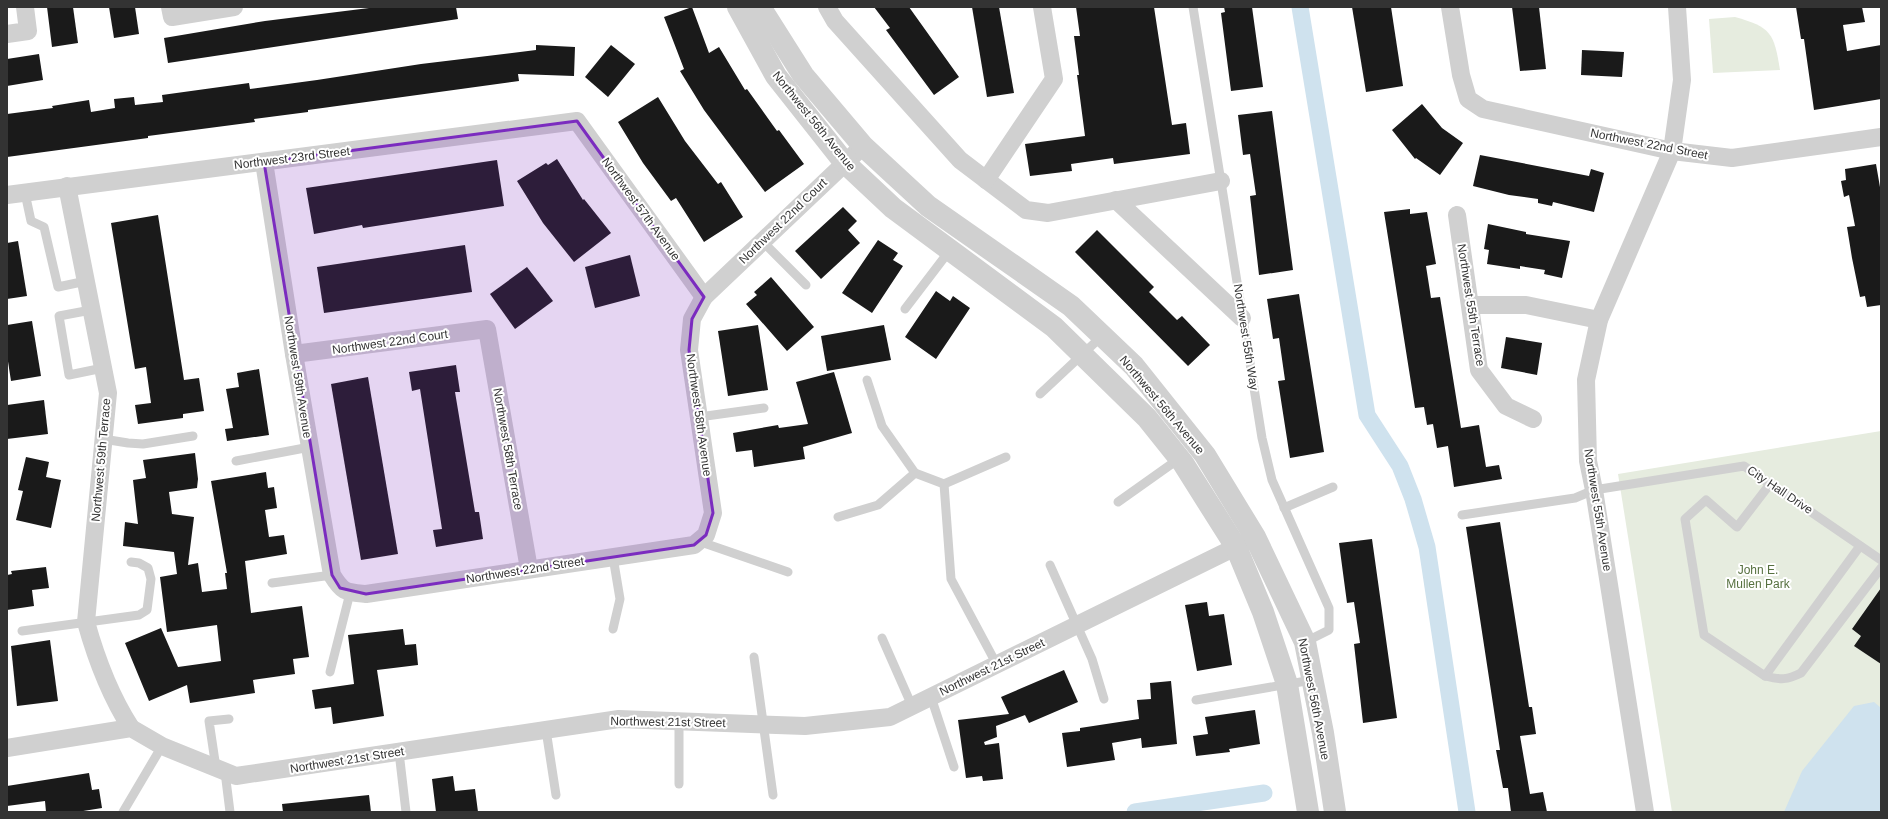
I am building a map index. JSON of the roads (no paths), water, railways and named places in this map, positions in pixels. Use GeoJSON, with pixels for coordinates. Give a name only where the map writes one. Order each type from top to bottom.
{"type":"FeatureCollection","features":[{"type":"Feature","properties":{"kind":"street"},"geometry":{"type":"LineString","coordinates":[[7,34],[28,30],[25,7]]}},
{"type":"Feature","properties":{"kind":"street"},"geometry":{"type":"LineString","coordinates":[[170,7],[172,17],[234,7]]}},
{"type":"Feature","properties":{"kind":"street","name":"Northwest 56th Avenue"},"geometry":{"type":"LineString","coordinates":[[738,7],[776,76],[844,162],[893,208],[1054,327],[1147,418],[1246,542],[1263,612],[1287,684],[1308,812]]}},
{"type":"Feature","properties":{"kind":"street","name":"Northwest 56th Avenue"},"geometry":{"type":"LineString","coordinates":[[760,7],[803,74],[863,146],[928,206],[1071,306],[1134,366],[1205,455],[1246,542],[1305,642],[1335,812]]}},
{"type":"Feature","properties":{"kind":"street"},"geometry":{"type":"LineString","coordinates":[[827,7],[835,21],[960,160],[1026,210],[1048,213],[1221,181]]}},
{"type":"Feature","properties":{"kind":"street"},"geometry":{"type":"LineString","coordinates":[[986,180],[1054,79],[1042,7]]}},
{"type":"Feature","properties":{"kind":"street","name":"Northwest 22nd Street"},"geometry":{"type":"LineString","coordinates":[[1450,7],[1461,75],[1468,99],[1483,109],[1672,151],[1732,158],[1881,137]]}},
{"type":"Feature","properties":{"kind":"street","name":"Northwest 55th Avenue"},"geometry":{"type":"LineString","coordinates":[[1645,812],[1594,490],[1588,461],[1586,380],[1598,320],[1672,151],[1682,80],[1677,7]]}},
{"type":"Feature","properties":{"kind":"street","name":"Northwest 23rd Street"},"geometry":{"type":"LineString","coordinates":[[7,195],[67,186],[577,121]]}},
{"type":"Feature","properties":{"kind":"street","name":"Northwest 57th Avenue"},"geometry":{"type":"LineString","coordinates":[[577,121],[704,297]]}},
{"type":"Feature","properties":{"kind":"street","name":"Northwest 22nd Court"},"geometry":{"type":"LineString","coordinates":[[704,297],[844,162],[863,146]]}},
{"type":"Feature","properties":{"kind":"street","name":"Northwest 59th Avenue"},"geometry":{"type":"LineString","coordinates":[[264,162],[310,447],[341,585]]}},
{"type":"Feature","properties":{"kind":"street","name":"Northwest 59th Terrace"},"geometry":{"type":"LineString","coordinates":[[67,186],[108,393],[86,622],[90,638],[119,709],[131,728]]}},
{"type":"Feature","properties":{"kind":"street"},"geometry":{"type":"LineString","coordinates":[[1116,200],[1242,318]]}},
{"type":"Feature","properties":{"kind":"street","name":"Northwest 55th Terrace"},"geometry":{"type":"LineString","coordinates":[[1457,215],[1471,305],[1479,370],[1506,406],[1533,419]]}},
{"type":"Feature","properties":{"kind":"street","name":"Northwest 58th Avenue"},"geometry":{"type":"LineString","coordinates":[[702,538],[713,513],[689,350],[692,319],[704,297]]}},
{"type":"Feature","properties":{"kind":"street"},"geometry":{"type":"LineString","coordinates":[[1471,305],[1526,305],[1598,320]]}},
{"type":"Feature","properties":{"kind":"street","name":"Northwest 22nd Court"},"geometry":{"type":"LineString","coordinates":[[294,354],[487,329]]}},
{"type":"Feature","properties":{"kind":"street","name":"Northwest 58th Terrace"},"geometry":{"type":"LineString","coordinates":[[487,329],[529,569]]}},
{"type":"Feature","properties":{"kind":"street","name":"Northwest 22nd Street"},"geometry":{"type":"LineString","coordinates":[[341,585],[366,594],[694,545],[702,538]]}},
{"type":"Feature","properties":{"kind":"street","name":"Northwest 21st Street"},"geometry":{"type":"LineString","coordinates":[[131,728],[162,746],[236,776],[619,719],[805,726],[890,717],[1246,542]]}},
{"type":"Feature","properties":{"kind":"street"},"geometry":{"type":"LineString","coordinates":[[7,748],[131,728]]}},
{"type":"Feature","properties":{"kind":"lane","name":"Northwest 55th Way"},"geometry":{"type":"LineString","coordinates":[[1193,7],[1262,438],[1272,480],[1329,608],[1329,630],[1305,642]]}},
{"type":"Feature","properties":{"kind":"lane"},"geometry":{"type":"LineString","coordinates":[[25,193],[31,221],[44,227],[58,287],[86,281]]}},
{"type":"Feature","properties":{"kind":"lane"},"geometry":{"type":"LineString","coordinates":[[762,241],[806,286]]}},
{"type":"Feature","properties":{"kind":"lane"},"geometry":{"type":"LineString","coordinates":[[905,309],[950,250]]}},
{"type":"Feature","properties":{"kind":"lane"},"geometry":{"type":"LineString","coordinates":[[91,310],[59,316],[69,374],[103,368]]}},
{"type":"Feature","properties":{"kind":"lane"},"geometry":{"type":"LineString","coordinates":[[1040,394],[1102,336]]}},
{"type":"Feature","properties":{"kind":"lane"},"geometry":{"type":"LineString","coordinates":[[867,380],[882,426],[915,473],[944,484],[1006,457]]}},
{"type":"Feature","properties":{"kind":"lane"},"geometry":{"type":"LineString","coordinates":[[699,417],[764,408]]}},
{"type":"Feature","properties":{"kind":"lane"},"geometry":{"type":"LineString","coordinates":[[103,439],[128,444],[143,444],[193,436]]}},
{"type":"Feature","properties":{"kind":"lane"},"geometry":{"type":"LineString","coordinates":[[236,461],[310,447]]}},
{"type":"Feature","properties":{"kind":"lane"},"geometry":{"type":"LineString","coordinates":[[1118,502],[1179,458],[1205,455]]}},
{"type":"Feature","properties":{"kind":"lane","name":"City Hall Drive"},"geometry":{"type":"LineString","coordinates":[[1462,515],[1575,498],[1594,490],[1744,466],[1881,560]]}},
{"type":"Feature","properties":{"kind":"lane"},"geometry":{"type":"LineString","coordinates":[[838,517],[878,505],[915,473]]}},
{"type":"Feature","properties":{"kind":"lane"},"geometry":{"type":"LineString","coordinates":[[944,484],[950,579],[997,665]]}},
{"type":"Feature","properties":{"kind":"lane"},"geometry":{"type":"LineString","coordinates":[[1770,484],[1737,527],[1706,500],[1685,519],[1704,635],[1765,676],[1776,679],[1789,679],[1801,673],[1881,568]]}},
{"type":"Feature","properties":{"kind":"lane"},"geometry":{"type":"LineString","coordinates":[[1284,508],[1333,486]]}},
{"type":"Feature","properties":{"kind":"lane"},"geometry":{"type":"LineString","coordinates":[[702,538],[788,572]]}},
{"type":"Feature","properties":{"kind":"lane"},"geometry":{"type":"LineString","coordinates":[[1765,676],[1860,546]]}},
{"type":"Feature","properties":{"kind":"lane"},"geometry":{"type":"LineString","coordinates":[[613,557],[620,599],[613,629]]}},
{"type":"Feature","properties":{"kind":"lane"},"geometry":{"type":"LineString","coordinates":[[22,631],[139,616],[147,610],[150,579],[148,568],[139,563],[131,562]]}},
{"type":"Feature","properties":{"kind":"lane"},"geometry":{"type":"LineString","coordinates":[[1050,565],[1092,659],[1104,699]]}},
{"type":"Feature","properties":{"kind":"lane"},"geometry":{"type":"LineString","coordinates":[[272,583],[341,585],[330,672]]}},
{"type":"Feature","properties":{"kind":"lane"},"geometry":{"type":"LineString","coordinates":[[882,638],[912,706]]}},
{"type":"Feature","properties":{"kind":"lane"},"geometry":{"type":"LineString","coordinates":[[754,657],[773,795]]}},
{"type":"Feature","properties":{"kind":"lane"},"geometry":{"type":"LineString","coordinates":[[1196,700],[1312,680]]}},
{"type":"Feature","properties":{"kind":"lane"},"geometry":{"type":"LineString","coordinates":[[931,697],[954,767]]}},
{"type":"Feature","properties":{"kind":"lane"},"geometry":{"type":"LineString","coordinates":[[229,719],[210,722],[230,812]]}},
{"type":"Feature","properties":{"kind":"lane"},"geometry":{"type":"LineString","coordinates":[[679,721],[679,784]]}},
{"type":"Feature","properties":{"kind":"lane"},"geometry":{"type":"LineString","coordinates":[[546,730],[556,794]]}},
{"type":"Feature","properties":{"kind":"lane"},"geometry":{"type":"LineString","coordinates":[[123,812],[162,746]]}},
{"type":"Feature","properties":{"kind":"lane"},"geometry":{"type":"LineString","coordinates":[[399,752],[406,812]]}},
{"type":"Feature","properties":{"kind":"water"},"geometry":{"type":"Polygon","coordinates":[[[1874,702],[1881,708],[1881,812],[1784,812],[1802,771],[1854,706],[1874,702]]]}},
{"type":"Feature","properties":{"kind":"waterway"},"geometry":{"type":"LineString","coordinates":[[1300,7],[1367,415],[1400,466],[1413,499],[1427,547],[1467,812]]}},
{"type":"Feature","properties":{"kind":"waterway"},"geometry":{"type":"LineString","coordinates":[[1135,812],[1264,793]]}},
{"type":"Feature","properties":{"kind":"park label","name":"John E. Mullen Park"},"geometry":{"type":"Point","coordinates":[1758,577]}}]}
